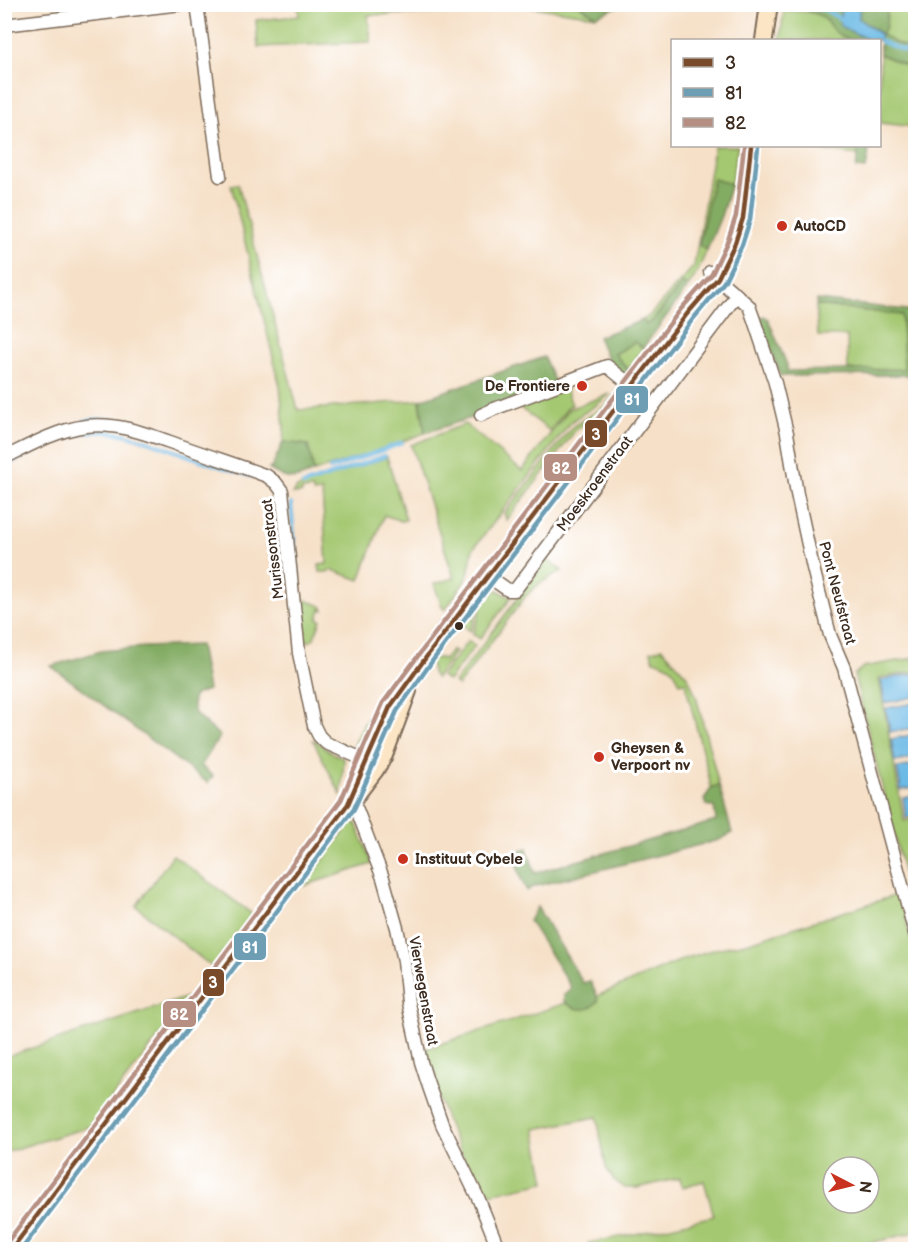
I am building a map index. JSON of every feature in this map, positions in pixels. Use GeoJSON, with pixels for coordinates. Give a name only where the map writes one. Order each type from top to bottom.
{"type":"FeatureCollection","features":[{"type":"Feature","properties":{"kind":"main road"},"geometry":{"type":"LineString","coordinates":[[764,39],[769,4]]}},
{"type":"Feature","properties":{"kind":"main road","name":"Moeskroenstraat"},"geometry":{"type":"LineString","coordinates":[[348,804],[390,708],[414,673],[687,314],[714,275],[747,176],[751,147]]}},
{"type":"Feature","properties":{"kind":"main road","name":"Moeskroenstraat"},"geometry":{"type":"LineString","coordinates":[[10,1250],[375,770],[384,755],[414,673]]}},
{"type":"Feature","properties":{"kind":"street"},"geometry":{"type":"LineString","coordinates":[[4,25],[181,4]]}},
{"type":"Feature","properties":{"kind":"street"},"geometry":{"type":"LineString","coordinates":[[197,4],[220,176]]}},
{"type":"Feature","properties":{"kind":"street","name":"Pont Neufstraat"},"geometry":{"type":"LineString","coordinates":[[714,275],[749,306],[775,383],[788,433],[797,494],[813,568],[830,634],[844,668],[915,937]]}},
{"type":"Feature","properties":{"kind":"street","name":"Moeskroenstraat"},"geometry":{"type":"LineString","coordinates":[[488,576],[508,590],[515,590],[737,295]]}},
{"type":"Feature","properties":{"kind":"street"},"geometry":{"type":"LineString","coordinates":[[481,415],[494,408],[607,366],[632,386]]}},
{"type":"Feature","properties":{"kind":"street","name":"Murissonstraat"},"geometry":{"type":"LineString","coordinates":[[4,458],[41,440],[73,429],[85,426],[116,426],[153,436],[267,476],[276,483],[282,491],[299,652],[314,726],[319,736],[326,742],[367,761]]}},
{"type":"Feature","properties":{"kind":"street","name":"Vierwegenstraat"},"geometry":{"type":"LineString","coordinates":[[348,804],[357,810],[383,878],[402,950],[408,1003],[427,1081],[442,1124],[479,1200],[498,1250]]}},
{"type":"Feature","properties":{"kind":"green space"},"geometry":{"type":"Polygon","coordinates":[[[298,4],[487,5],[487,12],[368,15],[371,42],[258,47],[256,20],[299,16],[298,4]]]}},
{"type":"Feature","properties":{"kind":"green space"},"geometry":{"type":"Polygon","coordinates":[[[619,4],[596,16],[579,5],[619,4]]]}},
{"type":"Feature","properties":{"kind":"green space"},"geometry":{"type":"Polygon","coordinates":[[[517,5],[579,5],[596,16],[517,5]]]}},
{"type":"Feature","properties":{"kind":"green space"},"geometry":{"type":"Polygon","coordinates":[[[809,5],[841,5],[840,20],[848,30],[867,39],[843,37],[820,16],[809,12],[809,5]]]}},
{"type":"Feature","properties":{"kind":"green space"},"geometry":{"type":"Polygon","coordinates":[[[865,5],[896,5],[887,9],[886,26],[881,34],[859,19],[859,10],[865,5]]]}},
{"type":"Feature","properties":{"kind":"green space"},"geometry":{"type":"Polygon","coordinates":[[[896,5],[915,5],[915,51],[881,35],[886,26],[887,9],[896,5]]]}},
{"type":"Feature","properties":{"kind":"green space"},"geometry":{"type":"Polygon","coordinates":[[[784,10],[820,14],[838,34],[850,39],[780,39],[784,10]]]}},
{"type":"Feature","properties":{"kind":"green space"},"geometry":{"type":"Polygon","coordinates":[[[881,34],[915,51],[915,70],[881,54],[881,39],[871,39],[881,34]]]}},
{"type":"Feature","properties":{"kind":"green space"},"geometry":{"type":"Polygon","coordinates":[[[881,54],[915,70],[915,127],[881,123],[881,54]]]}},
{"type":"Feature","properties":{"kind":"green space"},"geometry":{"type":"Polygon","coordinates":[[[714,147],[738,147],[731,184],[713,179],[699,245],[707,250],[697,273],[688,287],[682,283],[654,319],[645,325],[643,320],[694,266],[714,147]]]}},
{"type":"Feature","properties":{"kind":"green space"},"geometry":{"type":"Polygon","coordinates":[[[790,147],[857,147],[858,155],[790,147]]]}},
{"type":"Feature","properties":{"kind":"green space"},"geometry":{"type":"Polygon","coordinates":[[[857,147],[866,147],[865,150],[869,151],[866,169],[856,168],[857,147]]]}},
{"type":"Feature","properties":{"kind":"green space"},"geometry":{"type":"Polygon","coordinates":[[[713,179],[731,184],[707,250],[699,245],[713,179]]]}},
{"type":"Feature","properties":{"kind":"green space"},"geometry":{"type":"Polygon","coordinates":[[[238,184],[298,410],[420,400],[425,433],[314,472],[308,445],[283,442],[284,427],[280,386],[231,185],[238,184]]]}},
{"type":"Feature","properties":{"kind":"green space"},"geometry":{"type":"Polygon","coordinates":[[[683,283],[688,287],[643,348],[635,342],[615,354],[628,370],[623,375],[609,362],[598,337],[643,320],[646,325],[654,319],[683,283]]]}},
{"type":"Feature","properties":{"kind":"green space"},"geometry":{"type":"Polygon","coordinates":[[[817,300],[915,311],[915,375],[781,376],[758,318],[764,316],[768,319],[787,365],[787,371],[904,369],[902,315],[816,305],[817,300]]]}},
{"type":"Feature","properties":{"kind":"green space"},"geometry":{"type":"Polygon","coordinates":[[[816,305],[902,315],[904,370],[848,370],[847,336],[818,336],[816,305]]]}},
{"type":"Feature","properties":{"kind":"green space"},"geometry":{"type":"Polygon","coordinates":[[[635,341],[643,348],[628,370],[615,354],[635,341]]]}},
{"type":"Feature","properties":{"kind":"green space"},"geometry":{"type":"Polygon","coordinates":[[[544,357],[555,383],[480,415],[425,433],[420,400],[544,357]]]}},
{"type":"Feature","properties":{"kind":"green space"},"geometry":{"type":"Polygon","coordinates":[[[564,384],[572,405],[550,431],[515,404],[564,384]]]}},
{"type":"Feature","properties":{"kind":"green space"},"geometry":{"type":"Polygon","coordinates":[[[621,386],[622,390],[601,417],[592,419],[575,431],[507,520],[504,514],[572,427],[605,406],[621,386]]]}},
{"type":"Feature","properties":{"kind":"green space"},"geometry":{"type":"Polygon","coordinates":[[[610,394],[571,422],[473,549],[468,575],[445,610],[434,584],[454,578],[411,445],[465,424],[522,471],[569,409],[610,394]]]}},
{"type":"Feature","properties":{"kind":"green space"},"geometry":{"type":"Polygon","coordinates":[[[283,442],[308,445],[314,472],[291,479],[269,469],[283,442]]]}},
{"type":"Feature","properties":{"kind":"green space"},"geometry":{"type":"Polygon","coordinates":[[[387,457],[406,520],[401,521],[384,515],[360,580],[332,570],[320,572],[319,565],[327,564],[322,492],[313,493],[313,489],[293,494],[299,487],[387,457]]]}},
{"type":"Feature","properties":{"kind":"green space"},"geometry":{"type":"Polygon","coordinates":[[[547,559],[562,571],[540,583],[525,597],[458,686],[454,683],[547,559]]]}},
{"type":"Feature","properties":{"kind":"green space"},"geometry":{"type":"Polygon","coordinates":[[[488,587],[492,588],[479,604],[471,631],[465,627],[464,618],[488,587]]]}},
{"type":"Feature","properties":{"kind":"green space"},"geometry":{"type":"Polygon","coordinates":[[[496,589],[511,598],[480,639],[473,634],[481,607],[496,589]]]}},
{"type":"Feature","properties":{"kind":"green space"},"geometry":{"type":"Polygon","coordinates":[[[305,600],[322,606],[324,610],[321,609],[318,619],[321,620],[314,638],[309,642],[305,638],[302,604],[305,600]]]}},
{"type":"Feature","properties":{"kind":"green space"},"geometry":{"type":"Polygon","coordinates":[[[443,619],[445,621],[369,744],[360,750],[353,749],[362,727],[372,712],[443,619]]]}},
{"type":"Feature","properties":{"kind":"green space"},"geometry":{"type":"Polygon","coordinates":[[[468,641],[475,646],[448,681],[441,676],[468,641]]]}},
{"type":"Feature","properties":{"kind":"green space"},"geometry":{"type":"Polygon","coordinates":[[[200,645],[208,690],[194,695],[193,707],[196,715],[220,736],[201,766],[213,776],[208,783],[51,666],[101,651],[200,645]]]}},
{"type":"Feature","properties":{"kind":"green space"},"geometry":{"type":"Polygon","coordinates":[[[662,648],[688,677],[696,696],[719,785],[711,788],[685,682],[680,683],[673,670],[667,665],[653,660],[651,651],[662,648]]]}},
{"type":"Feature","properties":{"kind":"green space"},"geometry":{"type":"Polygon","coordinates":[[[452,650],[455,652],[436,678],[432,673],[430,661],[434,658],[444,660],[452,650]]]}},
{"type":"Feature","properties":{"kind":"green space"},"geometry":{"type":"Polygon","coordinates":[[[915,658],[915,672],[879,678],[904,821],[915,819],[915,834],[912,835],[915,855],[908,857],[915,885],[915,918],[854,675],[863,667],[915,658]]]}},
{"type":"Feature","properties":{"kind":"green space"},"geometry":{"type":"Polygon","coordinates":[[[313,740],[344,759],[341,795],[313,740]]]}},
{"type":"Feature","properties":{"kind":"green space"},"geometry":{"type":"Polygon","coordinates":[[[719,785],[732,833],[719,840],[532,887],[527,891],[514,854],[527,848],[535,873],[716,821],[714,807],[706,805],[704,800],[711,788],[719,785]]]}},
{"type":"Feature","properties":{"kind":"green space"},"geometry":{"type":"Polygon","coordinates":[[[351,823],[356,823],[372,864],[303,886],[351,823]]]}},
{"type":"Feature","properties":{"kind":"green space"},"geometry":{"type":"Polygon","coordinates":[[[173,855],[252,914],[212,967],[136,906],[173,855]]]}},
{"type":"Feature","properties":{"kind":"green space"},"geometry":{"type":"Polygon","coordinates":[[[900,894],[915,956],[915,1232],[842,1250],[589,1249],[588,1243],[714,1216],[704,1181],[682,1187],[680,1178],[637,1188],[625,1188],[614,1180],[606,1168],[597,1117],[535,1129],[545,1182],[481,1196],[448,1125],[422,1050],[566,1003],[579,1009],[586,1007],[598,1001],[597,996],[684,959],[715,949],[746,943],[900,894]]]}},
{"type":"Feature","properties":{"kind":"green space"},"geometry":{"type":"Polygon","coordinates":[[[537,907],[583,983],[590,981],[598,1001],[594,1005],[586,1009],[577,1009],[564,1001],[564,995],[571,987],[529,921],[537,907]]]}},
{"type":"Feature","properties":{"kind":"green space"},"geometry":{"type":"Polygon","coordinates":[[[191,996],[89,1127],[5,1152],[5,1057],[191,996]]]}},
{"type":"Feature","properties":{"kind":"water"},"geometry":{"type":"Polygon","coordinates":[[[841,5],[865,5],[859,10],[859,19],[881,35],[879,39],[867,39],[840,26],[841,5]]]}},
{"type":"Feature","properties":{"kind":"water"},"geometry":{"type":"Polygon","coordinates":[[[915,674],[915,697],[885,703],[881,680],[915,674]]]}},
{"type":"Feature","properties":{"kind":"water"},"geometry":{"type":"Polygon","coordinates":[[[915,703],[915,728],[890,732],[886,708],[915,703]]]}},
{"type":"Feature","properties":{"kind":"water"},"geometry":{"type":"Polygon","coordinates":[[[915,734],[915,758],[895,762],[891,739],[915,734]]]}},
{"type":"Feature","properties":{"kind":"water"},"geometry":{"type":"Polygon","coordinates":[[[915,765],[915,788],[901,790],[897,768],[915,765]]]}},
{"type":"Feature","properties":{"kind":"water"},"geometry":{"type":"Polygon","coordinates":[[[915,796],[915,816],[906,818],[903,798],[915,796]]]}},
{"type":"Feature","properties":{"kind":"waterway"},"geometry":{"type":"LineString","coordinates":[[786,5],[824,9],[842,20]]}},
{"type":"Feature","properties":{"kind":"waterway"},"geometry":{"type":"LineString","coordinates":[[881,41],[916,56]]}},
{"type":"Feature","properties":{"kind":"waterway"},"geometry":{"type":"LineString","coordinates":[[84,421],[112,420],[141,426]]}},
{"type":"Feature","properties":{"kind":"waterway"},"geometry":{"type":"LineString","coordinates":[[4,466],[61,438],[95,431],[136,437],[251,476]]}},
{"type":"Feature","properties":{"kind":"waterway"},"geometry":{"type":"LineString","coordinates":[[330,469],[402,443]]}},
{"type":"Feature","properties":{"kind":"waterway"},"geometry":{"type":"LineString","coordinates":[[303,485],[385,456]]}},
{"type":"Feature","properties":{"kind":"waterway"},"geometry":{"type":"LineString","coordinates":[[291,504],[298,580]]}},
{"type":"Feature","properties":{"kind":"transit line","name":"82"},"geometry":{"type":"LineString","coordinates":[[5,1245],[341,800],[383,703],[681,309],[712,274],[736,216],[744,147]]}},
{"type":"Feature","properties":{"kind":"transit line","name":"3"},"geometry":{"type":"LineString","coordinates":[[11,1250],[348,804],[390,707],[427,656],[687,314],[718,278],[735,243],[743,218],[751,147]]}},
{"type":"Feature","properties":{"kind":"transit line","name":"81"},"geometry":{"type":"LineString","coordinates":[[21,1250],[354,809],[397,711],[433,660],[693,319],[724,282],[742,245],[750,220],[758,147]]}},
{"type":"Feature","properties":{"kind":"place","name":"AutoCD"},"geometry":{"type":"Point","coordinates":[782,226]}},
{"type":"Feature","properties":{"kind":"place","name":"De Frontiere"},"geometry":{"type":"Point","coordinates":[582,386]}},
{"type":"Feature","properties":{"kind":"place","name":"Gheysen & Verpoort nv"},"geometry":{"type":"Point","coordinates":[599,757]}},
{"type":"Feature","properties":{"kind":"place","name":"Instituut Cybele"},"geometry":{"type":"Point","coordinates":[403,859]}}]}
